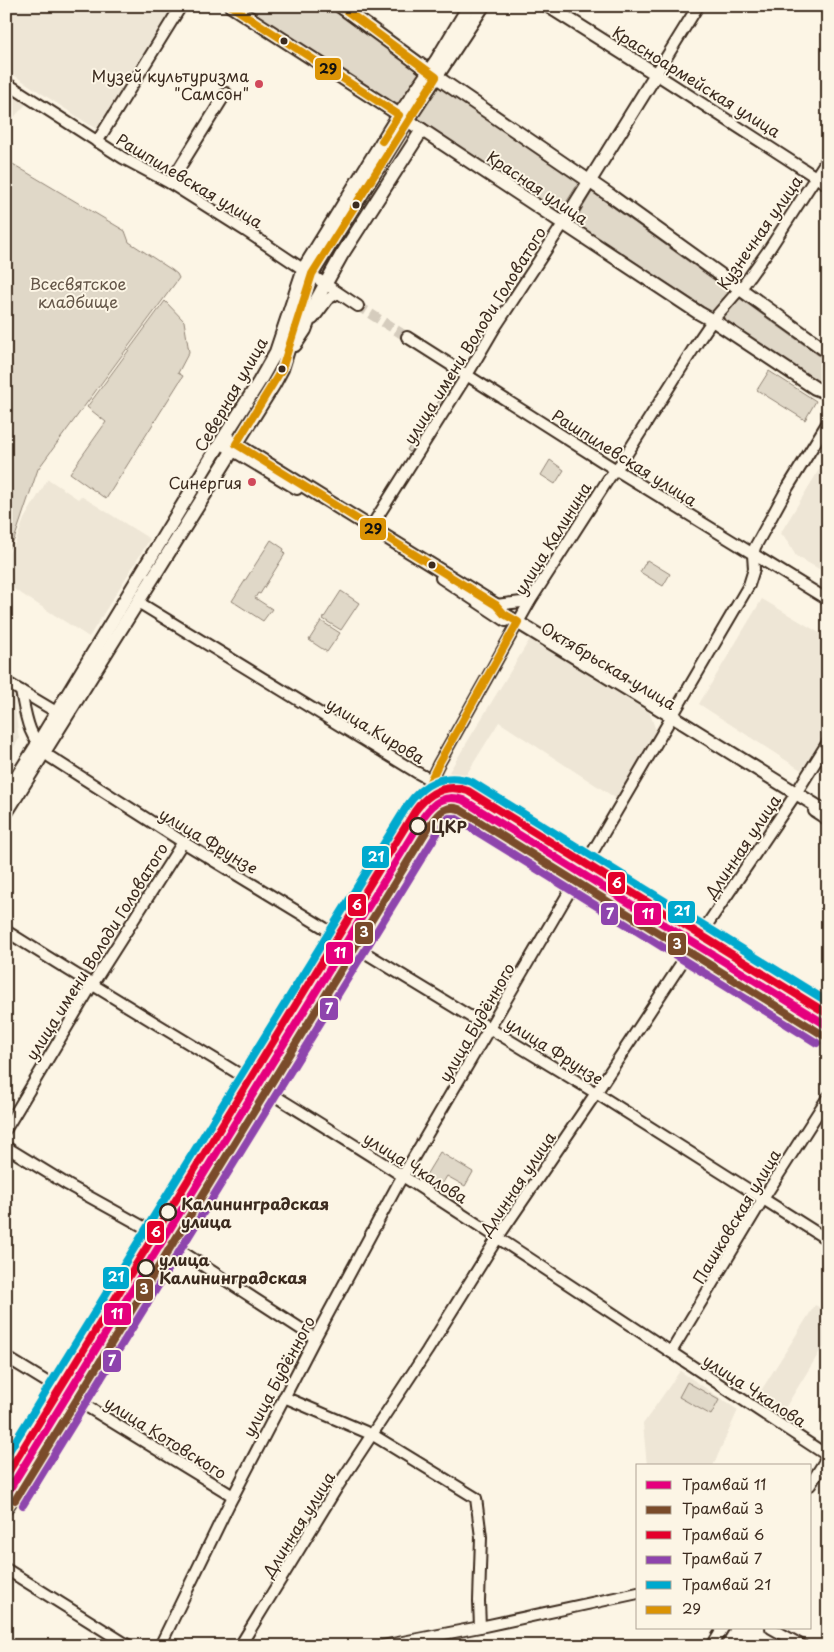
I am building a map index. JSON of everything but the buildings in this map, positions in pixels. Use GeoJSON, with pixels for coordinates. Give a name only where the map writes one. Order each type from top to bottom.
{"type":"FeatureCollection","features":[{"type":"Feature","properties":{"kind":"main road","name":"Красная улица"},"geometry":{"type":"LineString","coordinates":[[232,6],[815,388],[828,393]]}},
{"type":"Feature","properties":{"kind":"main road","name":"Красная улица"},"geometry":{"type":"LineString","coordinates":[[340,6],[433,74],[590,182],[828,352]]}},
{"type":"Feature","properties":{"kind":"main road","name":"Северная улица"},"geometry":{"type":"LineString","coordinates":[[433,74],[469,6]]}},
{"type":"Feature","properties":{"kind":"main road","name":"Северная улица"},"geometry":{"type":"LineString","coordinates":[[6,812],[61,712],[276,352],[308,271],[403,118],[483,6]]}},
{"type":"Feature","properties":{"kind":"main road","name":"Красноармейская улица"},"geometry":{"type":"LineString","coordinates":[[548,6],[656,74]]}},
{"type":"Feature","properties":{"kind":"main road","name":"улица имени Володи Головатого"},"geometry":{"type":"LineString","coordinates":[[563,224],[656,74]]}},
{"type":"Feature","properties":{"kind":"main road","name":"Северная улица"},"geometry":{"type":"LineString","coordinates":[[61,712],[138,602],[274,384],[284,362],[305,330],[325,284],[375,201],[422,130]]}},
{"type":"Feature","properties":{"kind":"main road","name":"Северная улица"},"geometry":{"type":"LineString","coordinates":[[284,362],[308,271]]}},
{"type":"Feature","properties":{"kind":"main road","name":"Октябрьская улица"},"geometry":{"type":"LineString","coordinates":[[222,440],[371,527],[496,605],[517,624],[794,796],[828,813]]}},
{"type":"Feature","properties":{"kind":"main road","name":"Северная улица"},"geometry":{"type":"LineString","coordinates":[[6,794],[41,749]]}},
{"type":"Feature","properties":{"kind":"street"},"geometry":{"type":"LineString","coordinates":[[98,142],[181,6]]}},
{"type":"Feature","properties":{"kind":"street","name":"улица имени Володи Головатого"},"geometry":{"type":"LineString","coordinates":[[656,74],[698,6]]}},
{"type":"Feature","properties":{"kind":"street","name":"Красноармейская улица"},"geometry":{"type":"LineString","coordinates":[[656,74],[828,185]]}},
{"type":"Feature","properties":{"kind":"street","name":"Рашпилевская улица"},"geometry":{"type":"LineString","coordinates":[[6,83],[123,158],[170,183],[308,271],[358,306]]}},
{"type":"Feature","properties":{"kind":"street"},"geometry":{"type":"LineString","coordinates":[[170,183],[226,93]]}},
{"type":"Feature","properties":{"kind":"street","name":"Кузнечная улица"},"geometry":{"type":"LineString","coordinates":[[712,321],[739,290],[770,248],[828,158]]}},
{"type":"Feature","properties":{"kind":"street","name":"улица имени Володи Головатого"},"geometry":{"type":"LineString","coordinates":[[371,527],[494,329],[563,224]]}},
{"type":"Feature","properties":{"kind":"street","name":"Северная улица"},"geometry":{"type":"LineString","coordinates":[[305,330],[326,301],[332,295],[338,293]]}},
{"type":"Feature","properties":{"kind":"street","name":"улица Калинина"},"geometry":{"type":"LineString","coordinates":[[6,1475],[420,802],[530,600],[712,321]]}},
{"type":"Feature","properties":{"kind":"street","name":"Рашпилевская улица"},"geometry":{"type":"LineString","coordinates":[[407,337],[616,470],[828,600]]}},
{"type":"Feature","properties":{"kind":"street","name":"улица Будённого"},"geometry":{"type":"LineString","coordinates":[[160,1646],[233,1496],[284,1397],[403,1176],[749,585],[754,569],[753,555],[755,546],[788,486],[828,422]]}},
{"type":"Feature","properties":{"kind":"street","name":"Октябрьская улица"},"geometry":{"type":"LineString","coordinates":[[234,447],[517,624]]}},
{"type":"Feature","properties":{"kind":"street"},"geometry":{"type":"LineString","coordinates":[[496,605],[530,600]]}},
{"type":"Feature","properties":{"kind":"street","name":"улица Кирова"},"geometry":{"type":"LineString","coordinates":[[138,602],[431,780],[464,798],[828,1024]]}},
{"type":"Feature","properties":{"kind":"street"},"geometry":{"type":"LineString","coordinates":[[6,676],[61,712]]}},
{"type":"Feature","properties":{"kind":"street"},"geometry":{"type":"LineString","coordinates":[[6,682],[61,712]]}},
{"type":"Feature","properties":{"kind":"street"},"geometry":{"type":"LineString","coordinates":[[21,690],[29,729],[41,749]]}},
{"type":"Feature","properties":{"kind":"street","name":"Длинная улица"},"geometry":{"type":"LineString","coordinates":[[240,1646],[336,1489],[373,1435],[498,1237],[794,796],[828,742]]}},
{"type":"Feature","properties":{"kind":"street","name":"улица Фрунзе"},"geometry":{"type":"LineString","coordinates":[[41,749],[104,793],[596,1093],[828,1240]]}},
{"type":"Feature","properties":{"kind":"street"},"geometry":{"type":"LineString","coordinates":[[431,780],[436,797],[434,811]]}},
{"type":"Feature","properties":{"kind":"street"},"geometry":{"type":"LineString","coordinates":[[6,1510],[266,1090],[434,811],[453,796],[464,798]]}},
{"type":"Feature","properties":{"kind":"street","name":"Октябрьская улица"},"geometry":{"type":"LineString","coordinates":[[794,796],[828,820]]}},
{"type":"Feature","properties":{"kind":"street","name":"улица имени Володи Головатого"},"geometry":{"type":"LineString","coordinates":[[6,1129],[92,985],[183,842]]}},
{"type":"Feature","properties":{"kind":"street","name":"улица Чкалова"},"geometry":{"type":"LineString","coordinates":[[6,931],[403,1176],[828,1456]]}},
{"type":"Feature","properties":{"kind":"street","name":"Пашковская улица"},"geometry":{"type":"LineString","coordinates":[[671,1352],[763,1199],[828,1097]]}},
{"type":"Feature","properties":{"kind":"street"},"geometry":{"type":"LineString","coordinates":[[6,1147],[154,1234],[315,1338]]}},
{"type":"Feature","properties":{"kind":"street","name":"улица Котовского"},"geometry":{"type":"LineString","coordinates":[[6,1357],[233,1496]]}},
{"type":"Feature","properties":{"kind":"street"},"geometry":{"type":"LineString","coordinates":[[284,1397],[373,1435],[476,1498],[480,1537],[480,1627]]}},
{"type":"Feature","properties":{"kind":"street"},"geometry":{"type":"LineString","coordinates":[[812,1482],[828,1456]]}},
{"type":"Feature","properties":{"kind":"street"},"geometry":{"type":"LineString","coordinates":[[6,1569],[129,1646]]}},
{"type":"Feature","properties":{"kind":"street"},"geometry":{"type":"LineString","coordinates":[[382,1646],[636,1593]]}},
{"type":"Feature","properties":{"kind":"street"},"geometry":{"type":"LineString","coordinates":[[712,1646],[722,1630]]}},
{"type":"Feature","properties":{"kind":"street"},"geometry":{"type":"LineString","coordinates":[[775,1630],[803,1646]]}},
{"type":"Feature","properties":{"kind":"shaded area"},"geometry":{"type":"Polygon","coordinates":[[[6,6],[173,6],[96,129],[6,70],[6,6]]]}},
{"type":"Feature","properties":{"kind":"shaded area"},"geometry":{"type":"Polygon","coordinates":[[[6,90],[27,103],[6,126],[6,90]]]}},
{"type":"Feature","properties":{"kind":"shaded area"},"geometry":{"type":"Polygon","coordinates":[[[828,455],[828,574],[796,556],[784,536],[780,534],[828,455]]]}},
{"type":"Feature","properties":{"kind":"shaded area"},"geometry":{"type":"Polygon","coordinates":[[[48,479],[78,499],[81,496],[150,539],[89,637],[6,584],[6,558],[16,541],[24,519],[48,479]]]}},
{"type":"Feature","properties":{"kind":"shaded area"},"geometry":{"type":"Polygon","coordinates":[[[762,599],[828,638],[828,730],[801,770],[699,704],[762,599]]]}},
{"type":"Feature","properties":{"kind":"shaded area"},"geometry":{"type":"Polygon","coordinates":[[[530,639],[650,713],[656,731],[617,799],[499,722],[463,780],[449,772],[530,639]]]}},
{"type":"Feature","properties":{"kind":"shaded area"},"geometry":{"type":"Polygon","coordinates":[[[6,689],[13,693],[19,739],[6,760],[6,689]]]}},
{"type":"Feature","properties":{"kind":"shaded area"},"geometry":{"type":"Polygon","coordinates":[[[815,1305],[828,1312],[828,1350],[822,1348],[782,1413],[757,1397],[815,1305]]]}},
{"type":"Feature","properties":{"kind":"shaded area"},"geometry":{"type":"Polygon","coordinates":[[[680,1371],[738,1410],[714,1464],[647,1464],[643,1424],[680,1371]]]}},
{"type":"Feature","properties":{"kind":"green space"},"geometry":{"type":"Polygon","coordinates":[[[243,6],[327,6],[420,72],[397,107],[243,6]]]}},
{"type":"Feature","properties":{"kind":"green space"},"geometry":{"type":"Polygon","coordinates":[[[437,85],[579,182],[559,214],[416,118],[437,85]]]}},
{"type":"Feature","properties":{"kind":"green space","name":"Всесвятское кладбище"},"geometry":{"type":"Polygon","coordinates":[[[6,160],[125,231],[129,242],[172,270],[179,278],[38,469],[14,540],[6,552],[6,160]]]}},
{"type":"Feature","properties":{"kind":"green space"},"geometry":{"type":"Polygon","coordinates":[[[592,192],[828,362],[828,382],[820,383],[574,222],[592,192]]]}},
{"type":"Feature","properties":{"kind":"green space"},"geometry":{"type":"Polygon","coordinates":[[[165,301],[184,321],[189,352],[178,373],[183,376],[106,499],[70,473],[106,422],[87,407],[165,301]]]}},
{"type":"Feature","properties":{"kind":"green space"},"geometry":{"type":"Polygon","coordinates":[[[769,371],[816,401],[805,420],[757,390],[769,371]]]}},
{"type":"Feature","properties":{"kind":"green space"},"geometry":{"type":"Polygon","coordinates":[[[452,381],[455,383],[410,452],[407,450],[452,381]]]}},
{"type":"Feature","properties":{"kind":"green space"},"geometry":{"type":"Polygon","coordinates":[[[550,460],[564,470],[555,484],[541,475],[550,460]]]}},
{"type":"Feature","properties":{"kind":"green space"},"geometry":{"type":"Polygon","coordinates":[[[271,540],[284,549],[283,552],[285,554],[260,594],[258,593],[255,598],[272,609],[263,621],[232,601],[271,540]]]}},
{"type":"Feature","properties":{"kind":"green space"},"geometry":{"type":"Polygon","coordinates":[[[647,560],[670,574],[663,586],[640,572],[647,560]]]}},
{"type":"Feature","properties":{"kind":"green space"},"geometry":{"type":"Polygon","coordinates":[[[341,591],[359,603],[341,630],[323,619],[341,591]]]}},
{"type":"Feature","properties":{"kind":"green space"},"geometry":{"type":"Polygon","coordinates":[[[321,621],[340,633],[327,652],[309,640],[321,621]]]}},
{"type":"Feature","properties":{"kind":"green space"},"geometry":{"type":"Polygon","coordinates":[[[440,1152],[473,1172],[465,1186],[447,1176],[439,1189],[423,1180],[440,1152]]]}},
{"type":"Feature","properties":{"kind":"green space"},"geometry":{"type":"Polygon","coordinates":[[[687,1382],[719,1400],[711,1415],[679,1397],[687,1382]]]}},
{"type":"Feature","properties":{"kind":"tunnel"},"geometry":{"type":"LineString","coordinates":[[358,306],[407,337]]}},
{"type":"Feature","properties":{"kind":"tram line","name":"21"},"geometry":{"type":"LineString","coordinates":[[6,1456],[407,806],[427,786],[444,779],[453,778],[472,782],[828,1002]]}},
{"type":"Feature","properties":{"kind":"tram line","name":"6"},"geometry":{"type":"LineString","coordinates":[[6,1476],[415,811],[432,794],[452,788],[468,791],[828,1014]]}},
{"type":"Feature","properties":{"kind":"tram line","name":"11"},"geometry":{"type":"LineString","coordinates":[[6,1495],[424,816],[436,803],[451,798],[463,800],[828,1026]]}},
{"type":"Feature","properties":{"kind":"tram line","name":"3"},"geometry":{"type":"LineString","coordinates":[[15,1500],[432,822],[443,810],[450,808],[459,809],[823,1035]]}},
{"type":"Feature","properties":{"kind":"tram line","name":"7"},"geometry":{"type":"LineString","coordinates":[[23,1505],[441,827],[449,818],[455,818],[817,1043]]}},
{"type":"Feature","properties":{"kind":"transit line","name":"29"},"geometry":{"type":"LineString","coordinates":[[231,6],[399,115],[382,141]]}},
{"type":"Feature","properties":{"kind":"transit line","name":"29"},"geometry":{"type":"LineString","coordinates":[[6,1475],[420,802],[438,765],[518,622],[504,614],[496,605],[236,444],[282,369],[312,274],[436,77],[340,6]]}},
{"type":"Feature","properties":{"kind":"transit line","name":"29"},"geometry":{"type":"LineString","coordinates":[[6,1510],[39,1458]]}},
{"type":"Feature","properties":{"kind":"place","name":"Музей культуризма \"Самсон\""},"geometry":{"type":"Point","coordinates":[259,84]}},
{"type":"Feature","properties":{"kind":"place","name":"Синергия"},"geometry":{"type":"Point","coordinates":[252,482]}},
{"type":"Feature","properties":{"kind":"place","name":"ЦКР"},"geometry":{"type":"Point","coordinates":[418,826]}},
{"type":"Feature","properties":{"kind":"place","name":"Калининградская улица"},"geometry":{"type":"Point","coordinates":[168,1212]}},
{"type":"Feature","properties":{"kind":"place","name":"улица Калининградская"},"geometry":{"type":"Point","coordinates":[146,1268]}}]}
